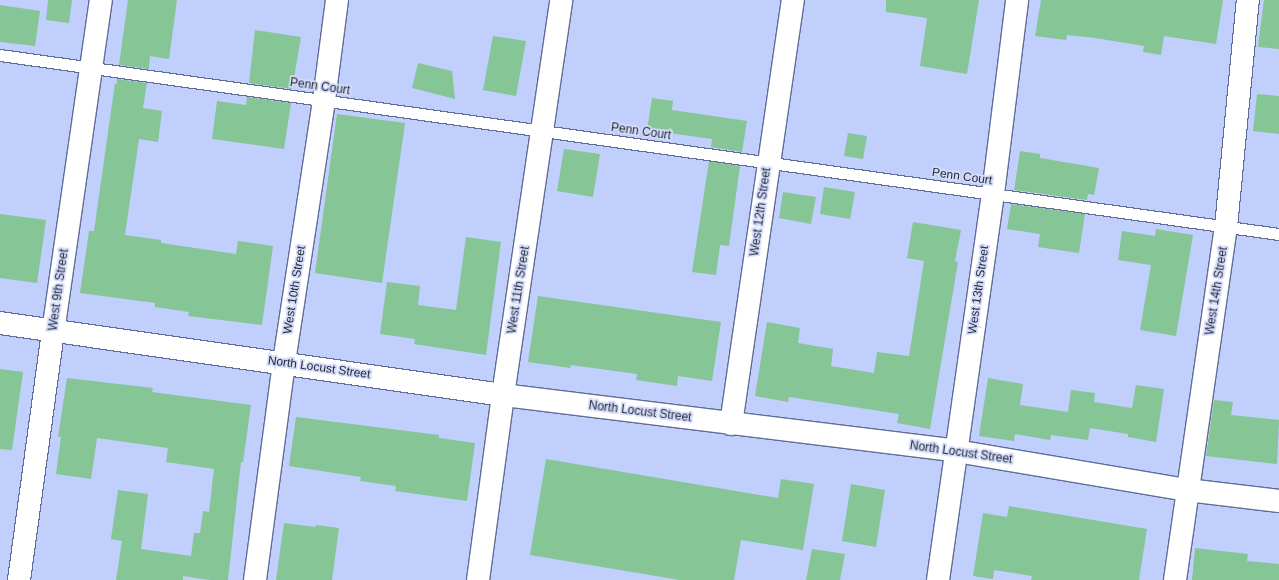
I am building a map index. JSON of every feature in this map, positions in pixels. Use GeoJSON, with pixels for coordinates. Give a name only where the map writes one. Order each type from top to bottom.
{"type":"FeatureCollection","features":[{"type":"Feature","properties":{"kind":"street","name":"West 9th Street"},"geometry":{"type":"LineString","coordinates":[[20,580],[53,332],[101,0]]}},
{"type":"Feature","properties":{"kind":"street","name":"West 10th Street"},"geometry":{"type":"LineString","coordinates":[[255,580],[284,362],[324,100],[336,0]]}},
{"type":"Feature","properties":{"kind":"street","name":"West 11th Street"},"geometry":{"type":"LineString","coordinates":[[478,580],[503,395],[543,131],[561,0]]}},
{"type":"Feature","properties":{"kind":"street","name":"West 12th Street"},"geometry":{"type":"LineString","coordinates":[[731,424],[793,0]]}},
{"type":"Feature","properties":{"kind":"street","name":"West 13th Street"},"geometry":{"type":"LineString","coordinates":[[938,580],[993,194],[1017,0]]}},
{"type":"Feature","properties":{"kind":"street","name":"West 14th Street"},"geometry":{"type":"LineString","coordinates":[[1175,580],[1226,227],[1248,0]]}},
{"type":"Feature","properties":{"kind":"street","name":"North Locust Street"},"geometry":{"type":"LineString","coordinates":[[0,323],[53,332],[284,362],[503,395],[956,451],[1187,490],[1279,501]]}},
{"type":"Feature","properties":{"kind":"lane","name":"Penn Court"},"geometry":{"type":"LineString","coordinates":[[0,55],[1279,234]]}},
{"type":"Feature","properties":{"kind":"building"},"geometry":{"type":"Polygon","coordinates":[[[48,0],[72,0],[69,23],[46,20],[48,0]]]}},
{"type":"Feature","properties":{"kind":"building"},"geometry":{"type":"Polygon","coordinates":[[[128,0],[177,0],[169,59],[150,56],[149,69],[119,65],[128,0]]]}},
{"type":"Feature","properties":{"kind":"building"},"geometry":{"type":"Polygon","coordinates":[[[886,0],[979,0],[967,74],[920,66],[927,18],[886,12],[886,0]]]}},
{"type":"Feature","properties":{"kind":"building"},"geometry":{"type":"Polygon","coordinates":[[[1041,0],[1223,0],[1216,44],[1164,36],[1161,55],[1143,52],[1144,46],[1095,38],[1067,35],[1066,40],[1035,36],[1041,0]]]}},
{"type":"Feature","properties":{"kind":"building"},"geometry":{"type":"Polygon","coordinates":[[[1264,0],[1279,0],[1279,49],[1258,47],[1264,0]]]}},
{"type":"Feature","properties":{"kind":"building"},"geometry":{"type":"Polygon","coordinates":[[[0,5],[40,11],[35,46],[0,42],[0,5]]]}},
{"type":"Feature","properties":{"kind":"building"},"geometry":{"type":"Polygon","coordinates":[[[255,30],[301,37],[292,89],[249,83],[255,30]]]}},
{"type":"Feature","properties":{"kind":"building"},"geometry":{"type":"Polygon","coordinates":[[[493,36],[526,41],[516,96],[483,90],[493,36]]]}},
{"type":"Feature","properties":{"kind":"building"},"geometry":{"type":"Polygon","coordinates":[[[418,63],[452,71],[455,99],[412,88],[418,63]]]}},
{"type":"Feature","properties":{"kind":"building"},"geometry":{"type":"Polygon","coordinates":[[[117,79],[147,83],[143,108],[162,111],[158,142],[139,139],[125,235],[161,240],[161,243],[236,254],[238,241],[273,246],[262,325],[188,316],[189,312],[155,307],[155,303],[80,293],[89,231],[94,231],[115,83],[117,84],[117,79]]]}},
{"type":"Feature","properties":{"kind":"building"},"geometry":{"type":"Polygon","coordinates":[[[1257,94],[1279,96],[1279,134],[1253,131],[1257,94]]]}},
{"type":"Feature","properties":{"kind":"building"},"geometry":{"type":"Polygon","coordinates":[[[247,97],[291,103],[284,149],[212,139],[217,101],[246,105],[247,97]]]}},
{"type":"Feature","properties":{"kind":"building"},"geometry":{"type":"Polygon","coordinates":[[[652,98],[673,101],[672,110],[747,121],[742,152],[711,147],[712,139],[647,130],[652,98]]]}},
{"type":"Feature","properties":{"kind":"building"},"geometry":{"type":"Polygon","coordinates":[[[337,114],[405,123],[382,283],[315,273],[337,114]]]}},
{"type":"Feature","properties":{"kind":"building"},"geometry":{"type":"Polygon","coordinates":[[[848,133],[867,136],[863,159],[844,156],[848,133]]]}},
{"type":"Feature","properties":{"kind":"building"},"geometry":{"type":"Polygon","coordinates":[[[564,149],[600,154],[593,197],[557,191],[564,149]]]}},
{"type":"Feature","properties":{"kind":"building"},"geometry":{"type":"Polygon","coordinates":[[[1020,151],[1040,154],[1040,158],[1099,168],[1094,195],[1088,194],[1087,200],[1014,190],[1020,151]]]}},
{"type":"Feature","properties":{"kind":"building"},"geometry":{"type":"Polygon","coordinates":[[[709,161],[740,166],[729,246],[720,245],[716,275],[692,272],[709,161]]]}},
{"type":"Feature","properties":{"kind":"building"},"geometry":{"type":"Polygon","coordinates":[[[824,187],[855,192],[850,219],[820,214],[824,187]]]}},
{"type":"Feature","properties":{"kind":"building"},"geometry":{"type":"Polygon","coordinates":[[[783,192],[816,197],[811,224],[779,218],[783,192]]]}},
{"type":"Feature","properties":{"kind":"building"},"geometry":{"type":"Polygon","coordinates":[[[1011,204],[1085,214],[1079,253],[1038,247],[1040,234],[1007,229],[1011,204]]]}},
{"type":"Feature","properties":{"kind":"building"},"geometry":{"type":"Polygon","coordinates":[[[0,214],[46,220],[37,283],[0,278],[0,214]]]}},
{"type":"Feature","properties":{"kind":"building"},"geometry":{"type":"Polygon","coordinates":[[[913,222],[961,230],[955,261],[958,262],[930,429],[897,423],[899,414],[789,397],[788,402],[755,396],[767,322],[800,328],[798,343],[833,349],[831,366],[874,373],[877,352],[909,356],[924,261],[907,258],[913,222]]]}},
{"type":"Feature","properties":{"kind":"building"},"geometry":{"type":"Polygon","coordinates":[[[1156,229],[1193,235],[1176,336],[1140,330],[1151,265],[1118,260],[1122,231],[1155,236],[1156,229]]]}},
{"type":"Feature","properties":{"kind":"building"},"geometry":{"type":"Polygon","coordinates":[[[466,237],[501,242],[486,355],[414,344],[415,339],[380,334],[387,282],[420,286],[418,305],[456,310],[466,237]]]}},
{"type":"Feature","properties":{"kind":"building"},"geometry":{"type":"Polygon","coordinates":[[[538,296],[721,322],[712,381],[678,376],[677,386],[636,380],[637,374],[571,365],[570,368],[528,362],[538,296]]]}},
{"type":"Feature","properties":{"kind":"building"},"geometry":{"type":"Polygon","coordinates":[[[0,369],[23,372],[12,450],[0,449],[0,369]]]}},
{"type":"Feature","properties":{"kind":"building"},"geometry":{"type":"Polygon","coordinates":[[[67,378],[153,388],[152,392],[251,405],[243,462],[241,462],[228,580],[210,580],[183,576],[183,580],[116,580],[122,541],[111,539],[118,490],[148,494],[141,549],[191,556],[194,533],[200,533],[203,511],[209,512],[214,469],[166,462],[168,448],[97,438],[91,479],[56,474],[61,437],[58,437],[67,378]]]}},
{"type":"Feature","properties":{"kind":"building"},"geometry":{"type":"Polygon","coordinates":[[[988,378],[1023,384],[1020,405],[1068,412],[1071,390],[1095,393],[1094,402],[1132,408],[1136,385],[1164,389],[1156,442],[1128,437],[1128,434],[1090,428],[1088,440],[1051,435],[1050,440],[1015,434],[1014,441],[979,436],[988,378]]]}},
{"type":"Feature","properties":{"kind":"building"},"geometry":{"type":"Polygon","coordinates":[[[1214,400],[1233,402],[1231,415],[1279,420],[1277,464],[1206,456],[1214,400]]]}},
{"type":"Feature","properties":{"kind":"building"},"geometry":{"type":"Polygon","coordinates":[[[296,417],[439,435],[439,438],[475,443],[467,501],[395,491],[396,486],[360,481],[361,477],[289,466],[296,417]]]}},
{"type":"Feature","properties":{"kind":"building"},"geometry":{"type":"Polygon","coordinates":[[[546,459],[778,498],[781,479],[814,484],[803,550],[741,540],[734,580],[680,580],[530,555],[546,459]]]}},
{"type":"Feature","properties":{"kind":"building"},"geometry":{"type":"Polygon","coordinates":[[[851,484],[885,490],[876,547],[842,541],[851,484]]]}},
{"type":"Feature","properties":{"kind":"building"},"geometry":{"type":"Polygon","coordinates":[[[1009,506],[1147,529],[1139,580],[1031,580],[1032,576],[994,570],[993,579],[973,576],[983,513],[1007,517],[1009,506]]]}},
{"type":"Feature","properties":{"kind":"building"},"geometry":{"type":"Polygon","coordinates":[[[284,523],[339,528],[332,580],[276,580],[284,523]]]}},
{"type":"Feature","properties":{"kind":"building"},"geometry":{"type":"Polygon","coordinates":[[[1195,548],[1248,554],[1247,561],[1279,564],[1279,580],[1192,580],[1195,548]]]}},
{"type":"Feature","properties":{"kind":"building"},"geometry":{"type":"Polygon","coordinates":[[[812,549],[845,554],[840,580],[806,580],[812,549]]]}}]}
